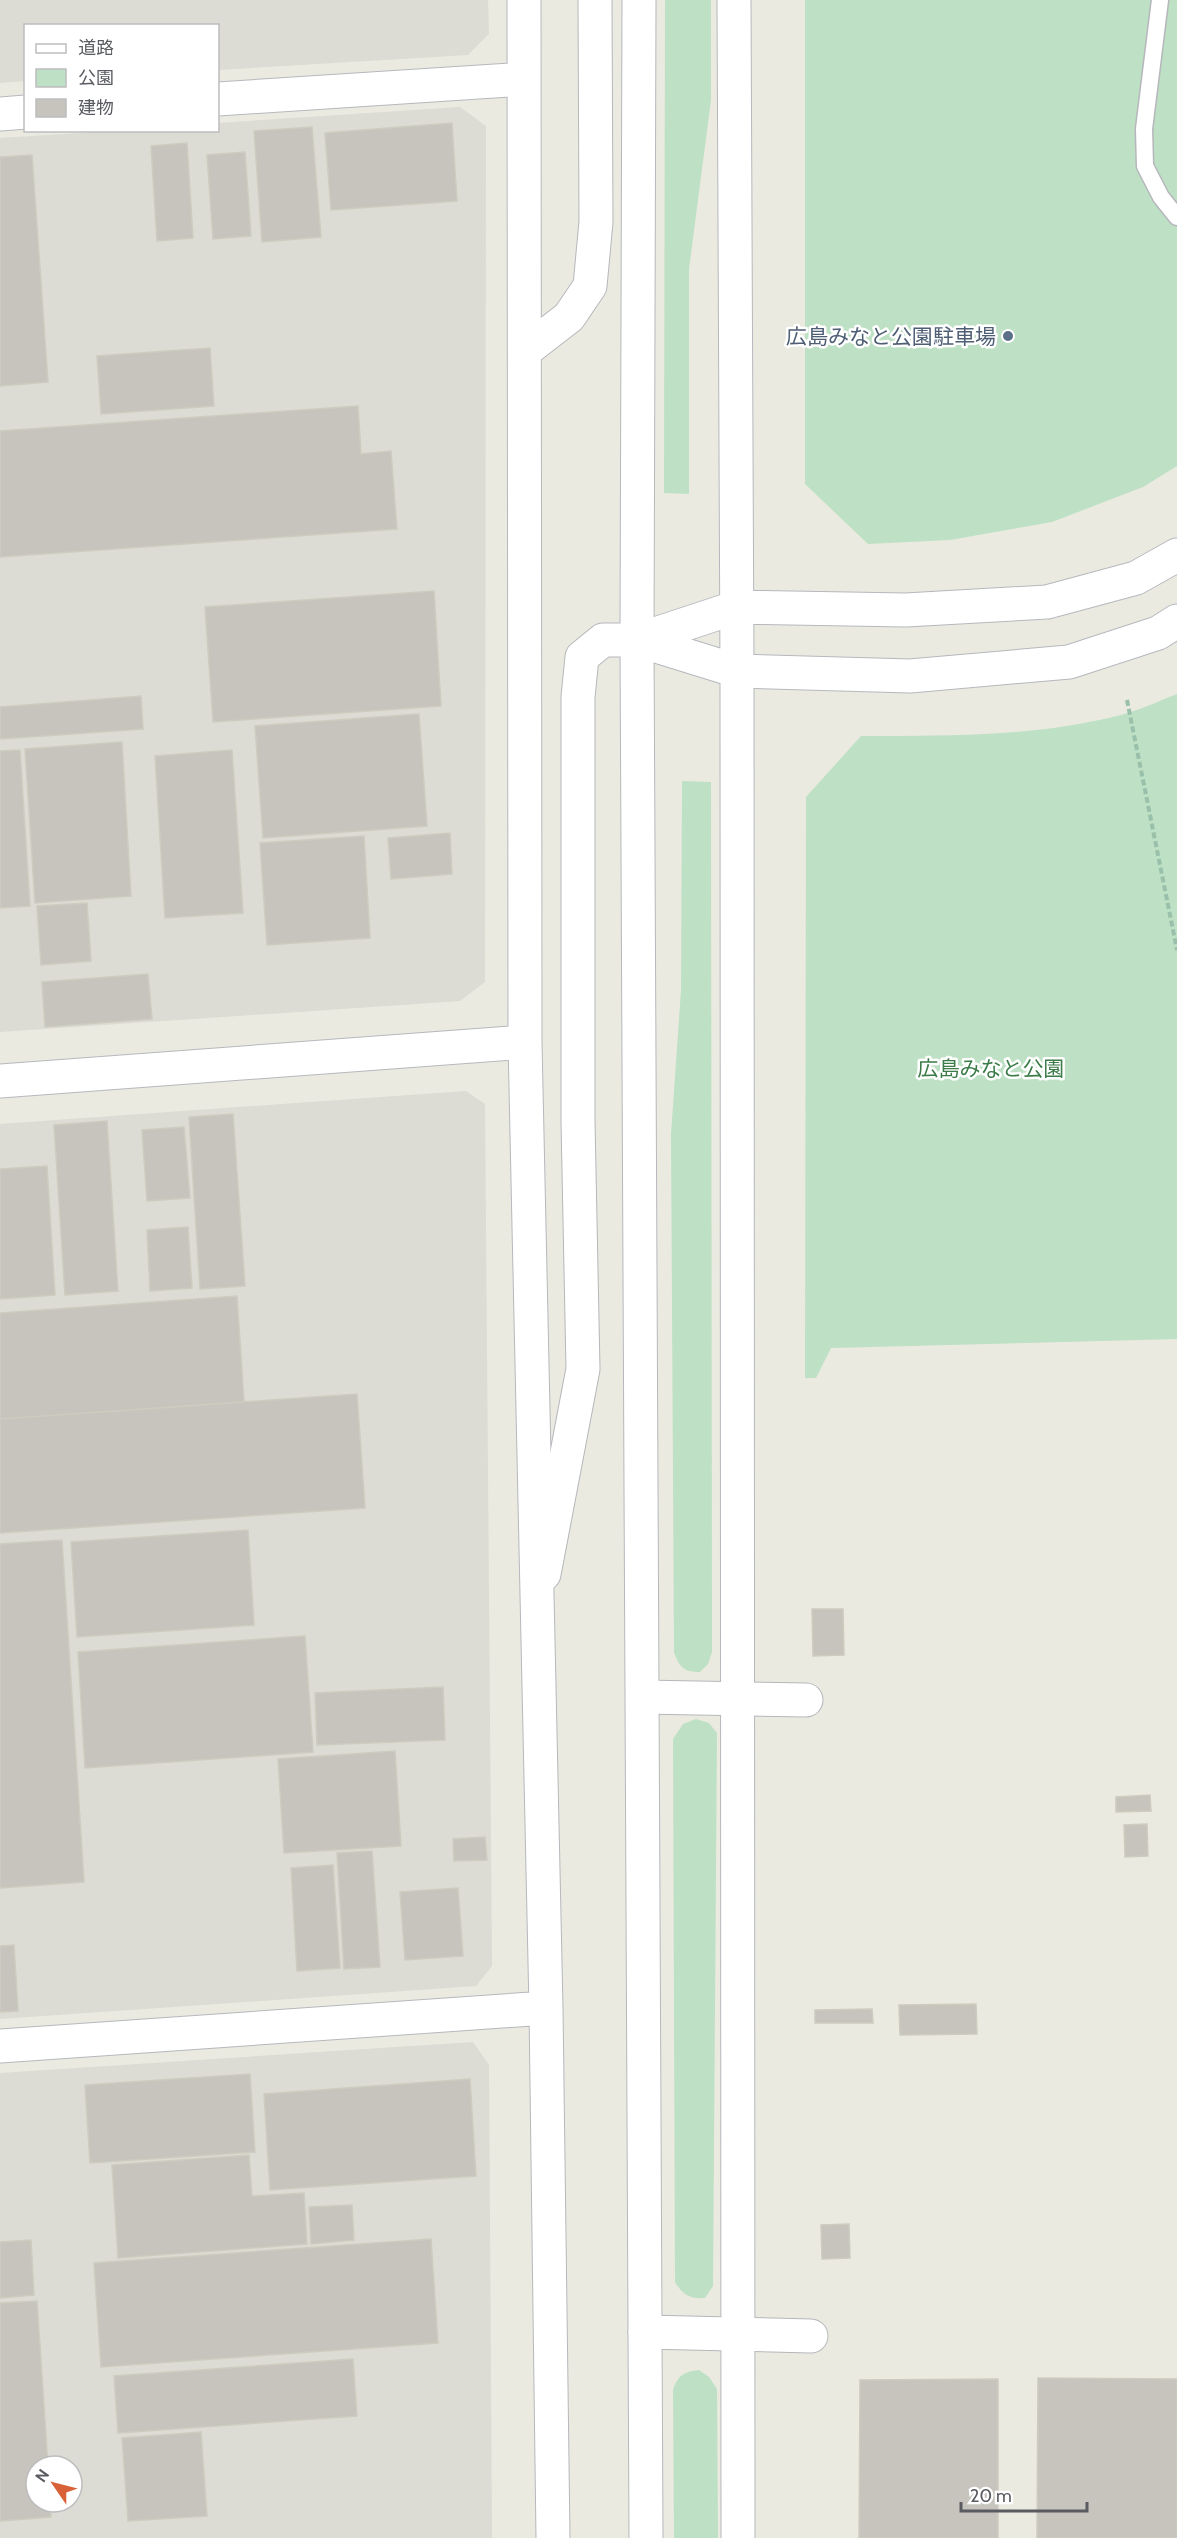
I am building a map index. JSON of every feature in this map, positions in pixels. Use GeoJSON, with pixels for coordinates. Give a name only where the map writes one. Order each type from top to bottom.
{"type":"FeatureCollection","features":[{"type":"Feature","properties":{"kind":"street"},"geometry":{"type":"LineString","coordinates":[[524,0],[525,1042],[546,2008],[553,2538]]}},
{"type":"Feature","properties":{"kind":"street"},"geometry":{"type":"LineString","coordinates":[[525,351],[569,318],[590,286],[596,222],[595,0]]}},
{"type":"Feature","properties":{"kind":"street"},"geometry":{"type":"LineString","coordinates":[[639,0],[637,640],[646,2538]]}},
{"type":"Feature","properties":{"kind":"street"},"geometry":{"type":"LineString","coordinates":[[734,0],[738,671],[738,2538]]}},
{"type":"Feature","properties":{"kind":"street"},"geometry":{"type":"LineString","coordinates":[[219,99],[524,79]]}},
{"type":"Feature","properties":{"kind":"street"},"geometry":{"type":"LineString","coordinates":[[0,114],[24,112]]}},
{"type":"Feature","properties":{"kind":"street"},"geometry":{"type":"LineString","coordinates":[[637,640],[736,607],[906,610],[1047,602],[1136,578],[1177,555]]}},
{"type":"Feature","properties":{"kind":"street"},"geometry":{"type":"LineString","coordinates":[[538,1607],[583,1369],[578,1121],[578,697],[582,657],[603,640],[637,640],[738,671],[910,676],[1069,662],[1158,633],[1177,621]]}},
{"type":"Feature","properties":{"kind":"street"},"geometry":{"type":"LineString","coordinates":[[0,1081],[525,1042]]}},
{"type":"Feature","properties":{"kind":"street"},"geometry":{"type":"LineString","coordinates":[[643,1697],[806,1700]]}},
{"type":"Feature","properties":{"kind":"street"},"geometry":{"type":"LineString","coordinates":[[0,2046],[546,2008]]}},
{"type":"Feature","properties":{"kind":"street"},"geometry":{"type":"LineString","coordinates":[[645,2332],[811,2336]]}},
{"type":"Feature","properties":{"kind":"lane"},"geometry":{"type":"LineString","coordinates":[[1160,0],[1144,129],[1145,166],[1161,197],[1177,217]]}},
{"type":"Feature","properties":{"kind":"path"},"geometry":{"type":"LineString","coordinates":[[1126,700],[1177,950]]}},
{"type":"Feature","properties":{"kind":"shaded area"},"geometry":{"type":"Polygon","coordinates":[[[0,0],[488,0],[489,34],[468,55],[219,70],[219,24],[24,24],[24,81],[0,83],[0,0]]]}},
{"type":"Feature","properties":{"kind":"shaded area"},"geometry":{"type":"Polygon","coordinates":[[[460,107],[486,126],[485,982],[460,1001],[0,1032],[0,138],[98,132],[219,132],[219,123],[460,107]]]}},
{"type":"Feature","properties":{"kind":"shaded area"},"geometry":{"type":"Polygon","coordinates":[[[466,1091],[485,1104],[492,1966],[476,1986],[0,2019],[0,1124],[466,1091]]]}},
{"type":"Feature","properties":{"kind":"shaded area"},"geometry":{"type":"Polygon","coordinates":[[[473,2042],[489,2065],[492,2538],[0,2538],[0,2073],[473,2042]]]}},
{"type":"Feature","properties":{"kind":"green space"},"geometry":{"type":"Polygon","coordinates":[[[665,0],[711,0],[711,100],[689,269],[689,494],[664,493],[665,0]]]}},
{"type":"Feature","properties":{"kind":"green space","name":"広島みなと公園駐車場"},"geometry":{"type":"Polygon","coordinates":[[[805,0],[1177,0],[1177,466],[1143,487],[1052,522],[950,540],[868,544],[805,484],[805,0]]]}},
{"type":"Feature","properties":{"kind":"green space","name":"広島みなと公園"},"geometry":{"type":"Polygon","coordinates":[[[1177,694],[1177,1339],[831,1348],[816,1378],[805,1378],[806,797],[861,736],[990,734],[1053,728],[1124,714],[1177,694]]]}},
{"type":"Feature","properties":{"kind":"green space"},"geometry":{"type":"Polygon","coordinates":[[[682,781],[711,782],[712,1652],[708,1664],[700,1672],[683,1668],[674,1652],[671,1134],[681,990],[682,781]]]}},
{"type":"Feature","properties":{"kind":"green space"},"geometry":{"type":"Polygon","coordinates":[[[696,1719],[709,1723],[717,1733],[713,2286],[705,2298],[687,2295],[675,2282],[673,1739],[683,1724],[696,1719]]]}},
{"type":"Feature","properties":{"kind":"green space"},"geometry":{"type":"Polygon","coordinates":[[[699,2370],[709,2377],[717,2389],[718,2538],[674,2538],[673,2390],[682,2375],[699,2370]]]}},
{"type":"Feature","properties":{"kind":"building"},"geometry":{"type":"Polygon","coordinates":[[[452,123],[457,201],[331,210],[325,133],[452,123]]]}},
{"type":"Feature","properties":{"kind":"building"},"geometry":{"type":"Polygon","coordinates":[[[312,127],[321,237],[262,242],[254,131],[312,127]]]}},
{"type":"Feature","properties":{"kind":"building"},"geometry":{"type":"Polygon","coordinates":[[[187,143],[193,238],[157,241],[151,146],[187,143]]]}},
{"type":"Feature","properties":{"kind":"building"},"geometry":{"type":"Polygon","coordinates":[[[245,152],[251,236],[213,239],[207,155],[245,152]]]}},
{"type":"Feature","properties":{"kind":"building"},"geometry":{"type":"Polygon","coordinates":[[[32,155],[48,382],[0,386],[0,157],[32,155]]]}},
{"type":"Feature","properties":{"kind":"building"},"geometry":{"type":"Polygon","coordinates":[[[210,348],[214,406],[101,414],[97,356],[210,348]]]}},
{"type":"Feature","properties":{"kind":"building"},"geometry":{"type":"Polygon","coordinates":[[[358,406],[361,454],[391,451],[397,529],[0,557],[0,431],[358,406]]]}},
{"type":"Feature","properties":{"kind":"building"},"geometry":{"type":"Polygon","coordinates":[[[434,591],[441,706],[213,722],[205,607],[434,591]]]}},
{"type":"Feature","properties":{"kind":"building"},"geometry":{"type":"Polygon","coordinates":[[[141,696],[143,729],[0,739],[0,707],[141,696]]]}},
{"type":"Feature","properties":{"kind":"building"},"geometry":{"type":"Polygon","coordinates":[[[419,714],[427,826],[263,838],[255,726],[419,714]]]}},
{"type":"Feature","properties":{"kind":"building"},"geometry":{"type":"Polygon","coordinates":[[[122,742],[131,896],[35,903],[25,749],[122,742]]]}},
{"type":"Feature","properties":{"kind":"building"},"geometry":{"type":"Polygon","coordinates":[[[20,750],[30,906],[0,908],[0,751],[20,750]]]}},
{"type":"Feature","properties":{"kind":"building"},"geometry":{"type":"Polygon","coordinates":[[[232,750],[243,913],[165,918],[155,756],[232,750]]]}},
{"type":"Feature","properties":{"kind":"building"},"geometry":{"type":"Polygon","coordinates":[[[450,833],[452,874],[391,879],[388,838],[450,833]]]}},
{"type":"Feature","properties":{"kind":"building"},"geometry":{"type":"Polygon","coordinates":[[[364,836],[370,938],[267,945],[260,843],[364,836]]]}},
{"type":"Feature","properties":{"kind":"building"},"geometry":{"type":"Polygon","coordinates":[[[87,903],[91,961],[41,965],[37,906],[87,903]]]}},
{"type":"Feature","properties":{"kind":"building"},"geometry":{"type":"Polygon","coordinates":[[[148,974],[152,1019],[45,1027],[42,982],[148,974]]]}},
{"type":"Feature","properties":{"kind":"building"},"geometry":{"type":"Polygon","coordinates":[[[233,1114],[245,1286],[200,1289],[189,1117],[233,1114]]]}},
{"type":"Feature","properties":{"kind":"building"},"geometry":{"type":"Polygon","coordinates":[[[107,1121],[118,1291],[65,1295],[54,1125],[107,1121]]]}},
{"type":"Feature","properties":{"kind":"building"},"geometry":{"type":"Polygon","coordinates":[[[184,1127],[190,1198],[147,1201],[142,1130],[184,1127]]]}},
{"type":"Feature","properties":{"kind":"building"},"geometry":{"type":"Polygon","coordinates":[[[47,1166],[55,1295],[0,1299],[0,1169],[47,1166]]]}},
{"type":"Feature","properties":{"kind":"building"},"geometry":{"type":"Polygon","coordinates":[[[188,1227],[192,1288],[150,1291],[147,1230],[188,1227]]]}},
{"type":"Feature","properties":{"kind":"building"},"geometry":{"type":"Polygon","coordinates":[[[237,1296],[244,1402],[0,1419],[0,1313],[237,1296]]]}},
{"type":"Feature","properties":{"kind":"building"},"geometry":{"type":"Polygon","coordinates":[[[357,1394],[365,1508],[0,1533],[0,1419],[357,1394]]]}},
{"type":"Feature","properties":{"kind":"building"},"geometry":{"type":"Polygon","coordinates":[[[248,1530],[254,1625],[77,1637],[71,1542],[248,1530]]]}},
{"type":"Feature","properties":{"kind":"building"},"geometry":{"type":"Polygon","coordinates":[[[62,1540],[84,1882],[0,1888],[0,1544],[62,1540]]]}},
{"type":"Feature","properties":{"kind":"building"},"geometry":{"type":"Polygon","coordinates":[[[812,1609],[843,1609],[844,1655],[813,1656],[812,1609]]]}},
{"type":"Feature","properties":{"kind":"building"},"geometry":{"type":"Polygon","coordinates":[[[305,1636],[313,1752],[85,1768],[78,1652],[305,1636]]]}},
{"type":"Feature","properties":{"kind":"building"},"geometry":{"type":"Polygon","coordinates":[[[443,1687],[445,1740],[317,1745],[315,1693],[443,1687]]]}},
{"type":"Feature","properties":{"kind":"building"},"geometry":{"type":"Polygon","coordinates":[[[395,1751],[401,1846],[284,1853],[278,1759],[395,1751]]]}},
{"type":"Feature","properties":{"kind":"building"},"geometry":{"type":"Polygon","coordinates":[[[1150,1795],[1151,1811],[1116,1812],[1116,1797],[1150,1795]]]}},
{"type":"Feature","properties":{"kind":"building"},"geometry":{"type":"Polygon","coordinates":[[[1147,1824],[1148,1856],[1125,1857],[1124,1825],[1147,1824]]]}},
{"type":"Feature","properties":{"kind":"building"},"geometry":{"type":"Polygon","coordinates":[[[485,1837],[487,1860],[454,1861],[453,1839],[485,1837]]]}},
{"type":"Feature","properties":{"kind":"building"},"geometry":{"type":"Polygon","coordinates":[[[372,1851],[380,1967],[344,1969],[337,1853],[372,1851]]]}},
{"type":"Feature","properties":{"kind":"building"},"geometry":{"type":"Polygon","coordinates":[[[333,1865],[340,1968],[297,1971],[291,1868],[333,1865]]]}},
{"type":"Feature","properties":{"kind":"building"},"geometry":{"type":"Polygon","coordinates":[[[458,1888],[463,1956],[405,1960],[400,1892],[458,1888]]]}},
{"type":"Feature","properties":{"kind":"building"},"geometry":{"type":"Polygon","coordinates":[[[14,1945],[18,2011],[0,2012],[0,1946],[14,1945]]]}},
{"type":"Feature","properties":{"kind":"building"},"geometry":{"type":"Polygon","coordinates":[[[976,2004],[977,2034],[900,2035],[899,2005],[976,2004]]]}},
{"type":"Feature","properties":{"kind":"building"},"geometry":{"type":"Polygon","coordinates":[[[872,2009],[873,2023],[815,2023],[815,2010],[872,2009]]]}},
{"type":"Feature","properties":{"kind":"building"},"geometry":{"type":"Polygon","coordinates":[[[250,2074],[255,2152],[90,2163],[85,2085],[250,2074]]]}},
{"type":"Feature","properties":{"kind":"building"},"geometry":{"type":"Polygon","coordinates":[[[470,2079],[476,2176],[270,2190],[264,2094],[470,2079]]]}},
{"type":"Feature","properties":{"kind":"building"},"geometry":{"type":"Polygon","coordinates":[[[249,2155],[252,2196],[304,2193],[307,2244],[118,2258],[112,2165],[249,2155]]]}},
{"type":"Feature","properties":{"kind":"building"},"geometry":{"type":"Polygon","coordinates":[[[352,2205],[354,2240],[311,2244],[309,2207],[352,2205]]]}},
{"type":"Feature","properties":{"kind":"building"},"geometry":{"type":"Polygon","coordinates":[[[849,2224],[850,2258],[822,2259],[821,2225],[849,2224]]]}},
{"type":"Feature","properties":{"kind":"building"},"geometry":{"type":"Polygon","coordinates":[[[431,2239],[438,2343],[101,2367],[94,2263],[431,2239]]]}},
{"type":"Feature","properties":{"kind":"building"},"geometry":{"type":"Polygon","coordinates":[[[31,2240],[34,2295],[0,2298],[0,2242],[31,2240]]]}},
{"type":"Feature","properties":{"kind":"building"},"geometry":{"type":"Polygon","coordinates":[[[37,2301],[47,2454],[24,2454],[24,2514],[51,2514],[51,2517],[0,2521],[0,2303],[37,2301]]]}},
{"type":"Feature","properties":{"kind":"building"},"geometry":{"type":"Polygon","coordinates":[[[353,2359],[357,2416],[118,2433],[114,2376],[353,2359]]]}},
{"type":"Feature","properties":{"kind":"building"},"geometry":{"type":"Polygon","coordinates":[[[1038,2378],[1177,2379],[1177,2538],[1037,2538],[1038,2378]]]}},
{"type":"Feature","properties":{"kind":"building"},"geometry":{"type":"Polygon","coordinates":[[[998,2379],[998,2538],[859,2538],[860,2380],[998,2379]]]}},
{"type":"Feature","properties":{"kind":"building"},"geometry":{"type":"Polygon","coordinates":[[[201,2432],[207,2516],[128,2521],[122,2438],[201,2432]]]}},
{"type":"Feature","properties":{"kind":"place","name":"広島みなと公園駐車場"},"geometry":{"type":"Point","coordinates":[1008,336]}}]}
